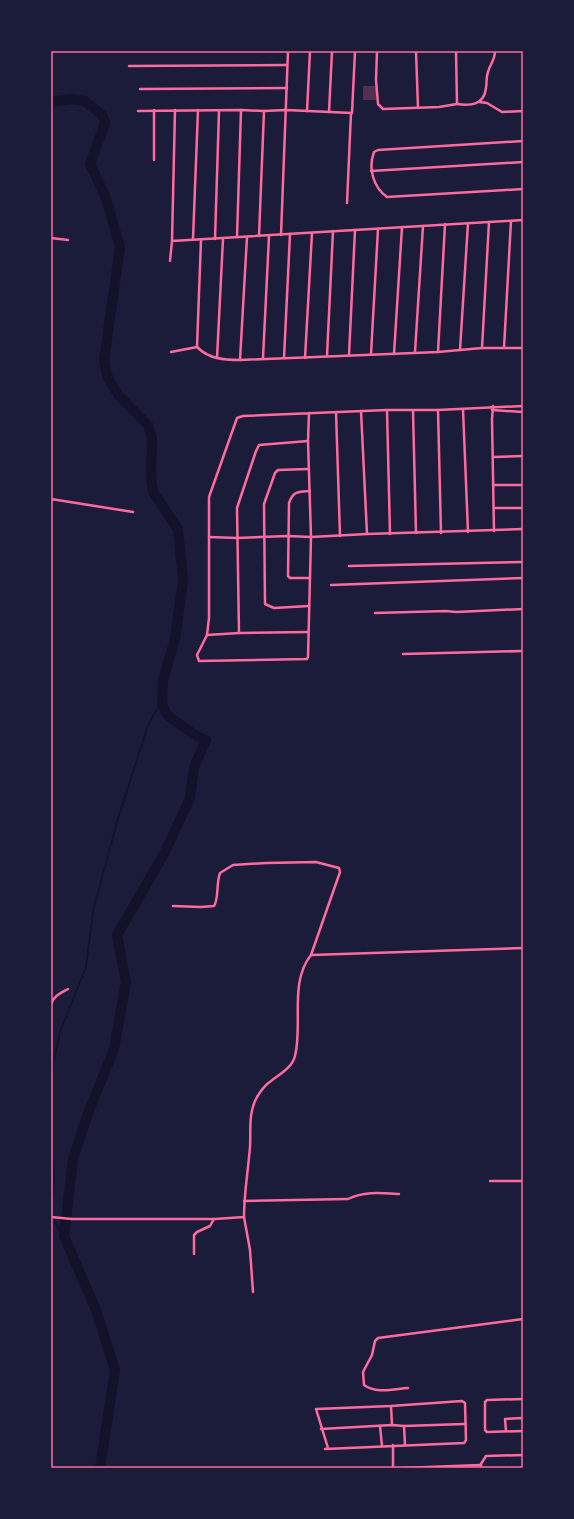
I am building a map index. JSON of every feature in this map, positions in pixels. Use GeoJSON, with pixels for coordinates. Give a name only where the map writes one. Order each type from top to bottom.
{"type":"FeatureCollection","features":[{"type":"Feature","properties":{"kind":"street"},"geometry":{"type":"LineString","coordinates":[[281,235],[288,51]]}},
{"type":"Feature","properties":{"kind":"street"},"geometry":{"type":"LineString","coordinates":[[307,111],[310,51]]}},
{"type":"Feature","properties":{"kind":"street"},"geometry":{"type":"LineString","coordinates":[[329,112],[332,51]]}},
{"type":"Feature","properties":{"kind":"street"},"geometry":{"type":"LineString","coordinates":[[347,203],[355,51]]}},
{"type":"Feature","properties":{"kind":"street"},"geometry":{"type":"LineString","coordinates":[[377,51],[376,80],[378,104],[383,109],[418,108],[457,104],[467,106],[479,102],[487,103],[502,112],[523,112]]}},
{"type":"Feature","properties":{"kind":"street"},"geometry":{"type":"LineString","coordinates":[[416,51],[418,108]]}},
{"type":"Feature","properties":{"kind":"street"},"geometry":{"type":"LineString","coordinates":[[456,51],[457,104]]}},
{"type":"Feature","properties":{"kind":"street"},"geometry":{"type":"LineString","coordinates":[[479,102],[486,90],[488,70],[494,60],[495,51]]}},
{"type":"Feature","properties":{"kind":"street"},"geometry":{"type":"LineString","coordinates":[[129,66],[287,65]]}},
{"type":"Feature","properties":{"kind":"street"},"geometry":{"type":"LineString","coordinates":[[140,89],[287,88]]}},
{"type":"Feature","properties":{"kind":"street"},"geometry":{"type":"LineString","coordinates":[[154,110],[154,160]]}},
{"type":"Feature","properties":{"kind":"street"},"geometry":{"type":"LineString","coordinates":[[170,262],[172,241],[175,110]]}},
{"type":"Feature","properties":{"kind":"street"},"geometry":{"type":"LineString","coordinates":[[193,239],[198,110]]}},
{"type":"Feature","properties":{"kind":"street"},"geometry":{"type":"LineString","coordinates":[[237,237],[241,110]]}},
{"type":"Feature","properties":{"kind":"street"},"geometry":{"type":"LineString","coordinates":[[138,111],[286,110],[352,112]]}},
{"type":"Feature","properties":{"kind":"street"},"geometry":{"type":"LineString","coordinates":[[215,239],[219,111]]}},
{"type":"Feature","properties":{"kind":"street"},"geometry":{"type":"LineString","coordinates":[[259,236],[264,111]]}},
{"type":"Feature","properties":{"kind":"street"},"geometry":{"type":"LineString","coordinates":[[523,141],[378,150],[374,152],[370,164],[374,181],[381,192],[387,197],[523,189]]}},
{"type":"Feature","properties":{"kind":"street"},"geometry":{"type":"LineString","coordinates":[[371,172],[523,162]]}},
{"type":"Feature","properties":{"kind":"street"},"geometry":{"type":"LineString","coordinates":[[172,241],[523,220]]}},
{"type":"Feature","properties":{"kind":"street"},"geometry":{"type":"LineString","coordinates":[[504,348],[511,221]]}},
{"type":"Feature","properties":{"kind":"street"},"geometry":{"type":"LineString","coordinates":[[482,348],[489,222]]}},
{"type":"Feature","properties":{"kind":"street"},"geometry":{"type":"LineString","coordinates":[[460,350],[468,223]]}},
{"type":"Feature","properties":{"kind":"street"},"geometry":{"type":"LineString","coordinates":[[438,352],[445,224]]}},
{"type":"Feature","properties":{"kind":"street"},"geometry":{"type":"LineString","coordinates":[[415,352],[423,226]]}},
{"type":"Feature","properties":{"kind":"street"},"geometry":{"type":"LineString","coordinates":[[394,354],[402,227]]}},
{"type":"Feature","properties":{"kind":"street"},"geometry":{"type":"LineString","coordinates":[[371,354],[378,229]]}},
{"type":"Feature","properties":{"kind":"street"},"geometry":{"type":"LineString","coordinates":[[349,355],[355,230]]}},
{"type":"Feature","properties":{"kind":"street"},"geometry":{"type":"LineString","coordinates":[[327,356],[333,231]]}},
{"type":"Feature","properties":{"kind":"street"},"geometry":{"type":"LineString","coordinates":[[305,358],[312,233]]}},
{"type":"Feature","properties":{"kind":"street"},"geometry":{"type":"LineString","coordinates":[[284,358],[290,234]]}},
{"type":"Feature","properties":{"kind":"street"},"geometry":{"type":"LineString","coordinates":[[263,358],[268,236]]}},
{"type":"Feature","properties":{"kind":"street"},"geometry":{"type":"LineString","coordinates":[[240,360],[247,237]]}},
{"type":"Feature","properties":{"kind":"street"},"geometry":{"type":"LineString","coordinates":[[51,238],[68,240]]}},
{"type":"Feature","properties":{"kind":"street"},"geometry":{"type":"LineString","coordinates":[[217,358],[223,238]]}},
{"type":"Feature","properties":{"kind":"street"},"geometry":{"type":"LineString","coordinates":[[197,347],[201,240]]}},
{"type":"Feature","properties":{"kind":"street"},"geometry":{"type":"LineString","coordinates":[[171,352],[197,347],[206,354],[217,358],[240,360],[438,352],[482,348],[523,348]]}},
{"type":"Feature","properties":{"kind":"street"},"geometry":{"type":"LineString","coordinates":[[309,413],[308,469],[311,537],[310,606],[307,659],[199,661],[197,655],[207,634],[210,618],[210,493],[237,418],[243,416],[309,413],[387,410],[413,411],[493,406],[523,406]]}},
{"type":"Feature","properties":{"kind":"street"},"geometry":{"type":"LineString","coordinates":[[493,406],[494,531]]}},
{"type":"Feature","properties":{"kind":"street"},"geometry":{"type":"LineString","coordinates":[[516,406],[516,411]]}},
{"type":"Feature","properties":{"kind":"street"},"geometry":{"type":"LineString","coordinates":[[488,407],[493,410],[523,412]]}},
{"type":"Feature","properties":{"kind":"street"},"geometry":{"type":"LineString","coordinates":[[463,408],[468,532]]}},
{"type":"Feature","properties":{"kind":"street"},"geometry":{"type":"LineString","coordinates":[[387,410],[390,534]]}},
{"type":"Feature","properties":{"kind":"street"},"geometry":{"type":"LineString","coordinates":[[438,410],[441,532]]}},
{"type":"Feature","properties":{"kind":"street"},"geometry":{"type":"LineString","coordinates":[[361,411],[367,534]]}},
{"type":"Feature","properties":{"kind":"street"},"geometry":{"type":"LineString","coordinates":[[413,411],[416,533]]}},
{"type":"Feature","properties":{"kind":"street"},"geometry":{"type":"LineString","coordinates":[[336,412],[340,536]]}},
{"type":"Feature","properties":{"kind":"street"},"geometry":{"type":"LineString","coordinates":[[239,632],[237,508],[256,451],[259,445],[308,441]]}},
{"type":"Feature","properties":{"kind":"street"},"geometry":{"type":"LineString","coordinates":[[493,457],[523,456]]}},
{"type":"Feature","properties":{"kind":"street"},"geometry":{"type":"LineString","coordinates":[[308,469],[278,470],[275,473],[264,504],[264,538],[265,604],[274,608],[310,606]]}},
{"type":"Feature","properties":{"kind":"street"},"geometry":{"type":"LineString","coordinates":[[493,485],[523,485]]}},
{"type":"Feature","properties":{"kind":"street"},"geometry":{"type":"LineString","coordinates":[[310,491],[296,492],[290,498],[288,536],[288,577],[310,578]]}},
{"type":"Feature","properties":{"kind":"street"},"geometry":{"type":"LineString","coordinates":[[51,499],[133,512]]}},
{"type":"Feature","properties":{"kind":"street"},"geometry":{"type":"LineString","coordinates":[[494,508],[523,508]]}},
{"type":"Feature","properties":{"kind":"street"},"geometry":{"type":"LineString","coordinates":[[209,537],[311,537],[523,529]]}},
{"type":"Feature","properties":{"kind":"street"},"geometry":{"type":"LineString","coordinates":[[350,566],[523,562]]}},
{"type":"Feature","properties":{"kind":"street"},"geometry":{"type":"LineString","coordinates":[[331,585],[523,578]]}},
{"type":"Feature","properties":{"kind":"street"},"geometry":{"type":"LineString","coordinates":[[375,613],[523,609]]}},
{"type":"Feature","properties":{"kind":"street"},"geometry":{"type":"LineString","coordinates":[[207,634],[239,632],[308,632]]}},
{"type":"Feature","properties":{"kind":"street"},"geometry":{"type":"LineString","coordinates":[[403,654],[523,651]]}},
{"type":"Feature","properties":{"kind":"street"},"geometry":{"type":"LineString","coordinates":[[173,906],[214,906],[216,903],[217,884],[220,872],[233,865],[316,862],[335,866],[339,868],[340,872],[311,955],[305,964],[301,978],[295,1057],[287,1069],[278,1077],[270,1081],[262,1090],[256,1098],[250,1116],[250,1146],[244,1201],[244,1217],[250,1250],[253,1292]]}},
{"type":"Feature","properties":{"kind":"street"},"geometry":{"type":"LineString","coordinates":[[311,955],[523,948]]}},
{"type":"Feature","properties":{"kind":"street"},"geometry":{"type":"LineString","coordinates":[[51,1005],[52,1000],[68,989]]}},
{"type":"Feature","properties":{"kind":"street"},"geometry":{"type":"LineString","coordinates":[[490,1181],[523,1181]]}},
{"type":"Feature","properties":{"kind":"street"},"geometry":{"type":"LineString","coordinates":[[244,1201],[348,1199],[356,1195],[376,1193],[399,1194]]}},
{"type":"Feature","properties":{"kind":"street"},"geometry":{"type":"LineString","coordinates":[[51,1217],[72,1219],[215,1219],[244,1217]]}},
{"type":"Feature","properties":{"kind":"street"},"geometry":{"type":"LineString","coordinates":[[194,1254],[194,1235],[210,1226],[215,1219]]}},
{"type":"Feature","properties":{"kind":"street"},"geometry":{"type":"LineString","coordinates":[[408,1388],[383,1390],[373,1389],[364,1385],[364,1372],[378,1338],[523,1319]]}},
{"type":"Feature","properties":{"kind":"street"},"geometry":{"type":"LineString","coordinates":[[523,1399],[487,1400],[485,1402],[485,1430],[487,1432],[523,1431]]}},
{"type":"Feature","properties":{"kind":"street"},"geometry":{"type":"LineString","coordinates":[[462,1401],[464,1403],[466,1440],[464,1443],[327,1449],[316,1409],[392,1406],[462,1401]]}},
{"type":"Feature","properties":{"kind":"street"},"geometry":{"type":"LineString","coordinates":[[392,1406],[392,1425]]}},
{"type":"Feature","properties":{"kind":"street"},"geometry":{"type":"LineString","coordinates":[[506,1431],[505,1419],[522,1418],[523,1422]]}},
{"type":"Feature","properties":{"kind":"street"},"geometry":{"type":"LineString","coordinates":[[322,1429],[392,1425],[464,1424]]}},
{"type":"Feature","properties":{"kind":"street"},"geometry":{"type":"LineString","coordinates":[[380,1426],[382,1446]]}},
{"type":"Feature","properties":{"kind":"street"},"geometry":{"type":"LineString","coordinates":[[404,1426],[405,1445]]}},
{"type":"Feature","properties":{"kind":"street"},"geometry":{"type":"LineString","coordinates":[[393,1445],[393,1468]]}},
{"type":"Feature","properties":{"kind":"street"},"geometry":{"type":"LineString","coordinates":[[402,1468],[480,1467],[486,1456],[523,1455]]}},
{"type":"Feature","properties":{"kind":"building"},"geometry":{"type":"Polygon","coordinates":[[[363,86],[376,86],[376,100],[363,100],[363,86]]]}},
{"type":"Feature","properties":{"kind":"waterway"},"geometry":{"type":"LineString","coordinates":[[51,102],[71,99],[85,101],[100,113],[105,123],[90,164],[106,198],[120,247],[104,360],[108,378],[119,396],[148,425],[152,438],[151,478],[153,492],[178,529],[183,580],[175,639],[163,680],[162,703],[166,713],[170,717],[195,735],[206,740],[194,767],[190,798],[165,852],[117,935],[126,982],[114,1049],[87,1116],[73,1159],[64,1236],[96,1310],[115,1370],[100,1468]]}},
{"type":"Feature","properties":{"kind":"waterway"},"geometry":{"type":"LineString","coordinates":[[51,1074],[60,1032],[86,967],[93,911],[117,822],[148,725],[162,700]]}},
{"type":"Feature","properties":{"kind":"waterway"},"geometry":{"type":"LineString","coordinates":[[51,1157],[54,1167],[51,1203]]}},
{"type":"Feature","properties":{"kind":"waterway"},"geometry":{"type":"LineString","coordinates":[[51,1217],[64,1236]]}}]}
